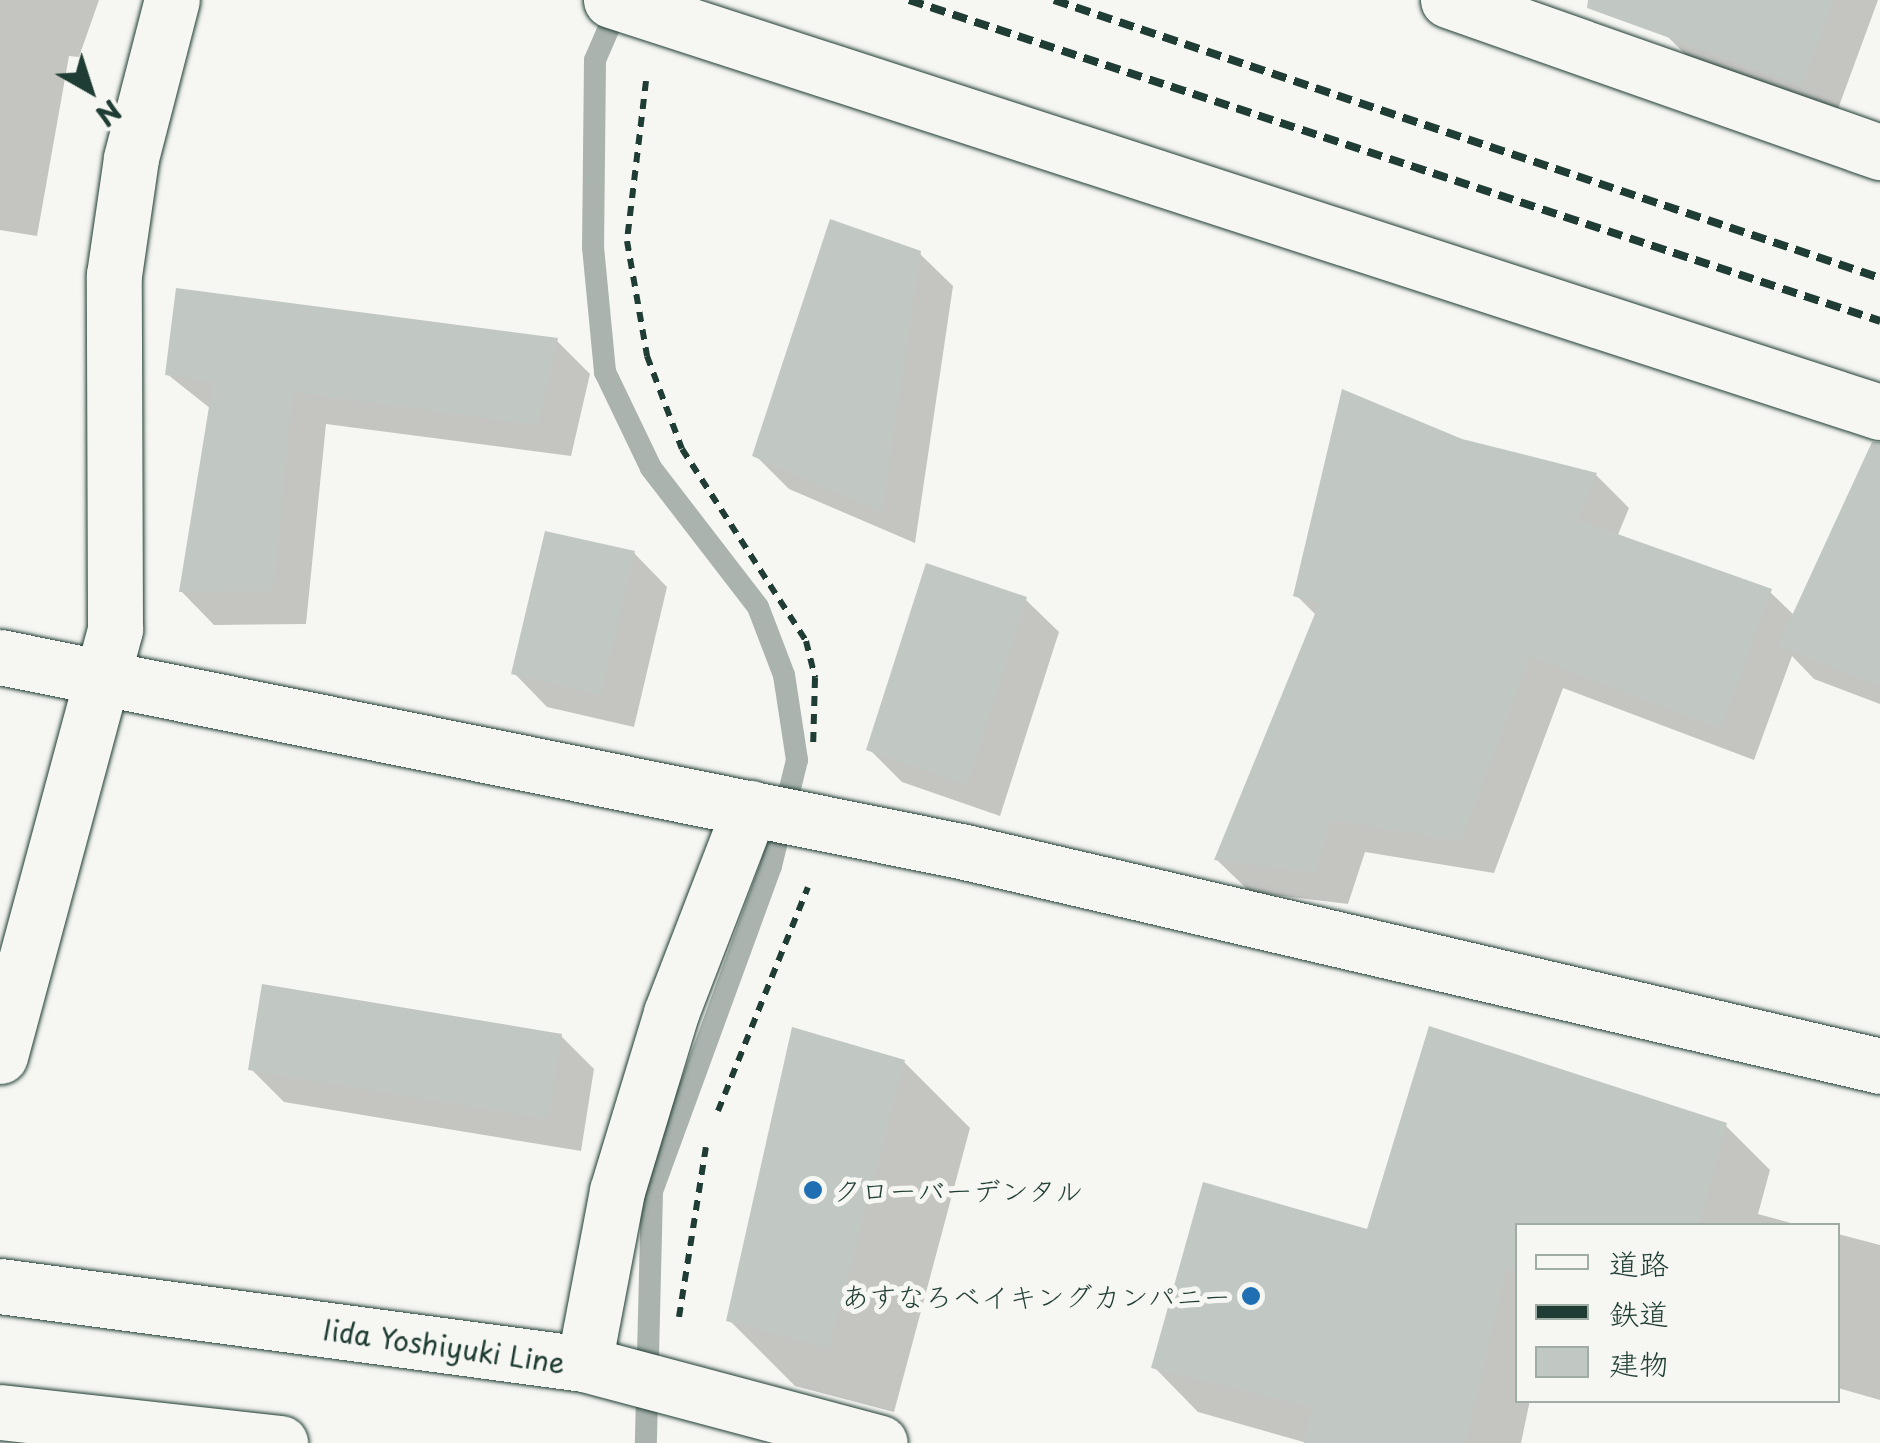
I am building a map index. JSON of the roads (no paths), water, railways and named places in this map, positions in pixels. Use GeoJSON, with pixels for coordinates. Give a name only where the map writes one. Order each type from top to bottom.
{"type":"FeatureCollection","features":[{"type":"Feature","properties":{"kind":"street"},"geometry":{"type":"LineString","coordinates":[[0,1056],[105,678],[115,629],[114,276],[132,158],[172,0]]}},
{"type":"Feature","properties":{"kind":"street"},"geometry":{"type":"LineString","coordinates":[[611,0],[1880,412]]}},
{"type":"Feature","properties":{"kind":"street"},"geometry":{"type":"LineString","coordinates":[[1448,0],[1575,19],[1880,152]]}},
{"type":"Feature","properties":{"kind":"street"},"geometry":{"type":"LineString","coordinates":[[0,657],[811,820],[1880,1066]]}},
{"type":"Feature","properties":{"kind":"street"},"geometry":{"type":"LineString","coordinates":[[584,1364],[622,1173],[750,808]]}},
{"type":"Feature","properties":{"kind":"street","name":"Iida Yoshiyuki Line"},"geometry":{"type":"LineString","coordinates":[[0,1286],[584,1364],[880,1443]]}},
{"type":"Feature","properties":{"kind":"street"},"geometry":{"type":"LineString","coordinates":[[0,1412],[280,1443]]}},
{"type":"Feature","properties":{"kind":"waterway"},"geometry":{"type":"LineString","coordinates":[[621,0],[595,60],[593,247],[605,372],[651,468],[758,607],[784,675],[797,760],[771,866],[652,1192],[646,1443]]}},
{"type":"Feature","properties":{"kind":"railway"},"geometry":{"type":"LineString","coordinates":[[909,0],[1880,321]]}},
{"type":"Feature","properties":{"kind":"railway"},"geometry":{"type":"LineString","coordinates":[[1054,0],[1880,278]]}},
{"type":"Feature","properties":{"kind":"place","name":"クローバーデンタル"},"geometry":{"type":"Point","coordinates":[813,1190]}},
{"type":"Feature","properties":{"kind":"place","name":"あすなろベイキングカンパニー"},"geometry":{"type":"Point","coordinates":[1251,1296]}}]}
